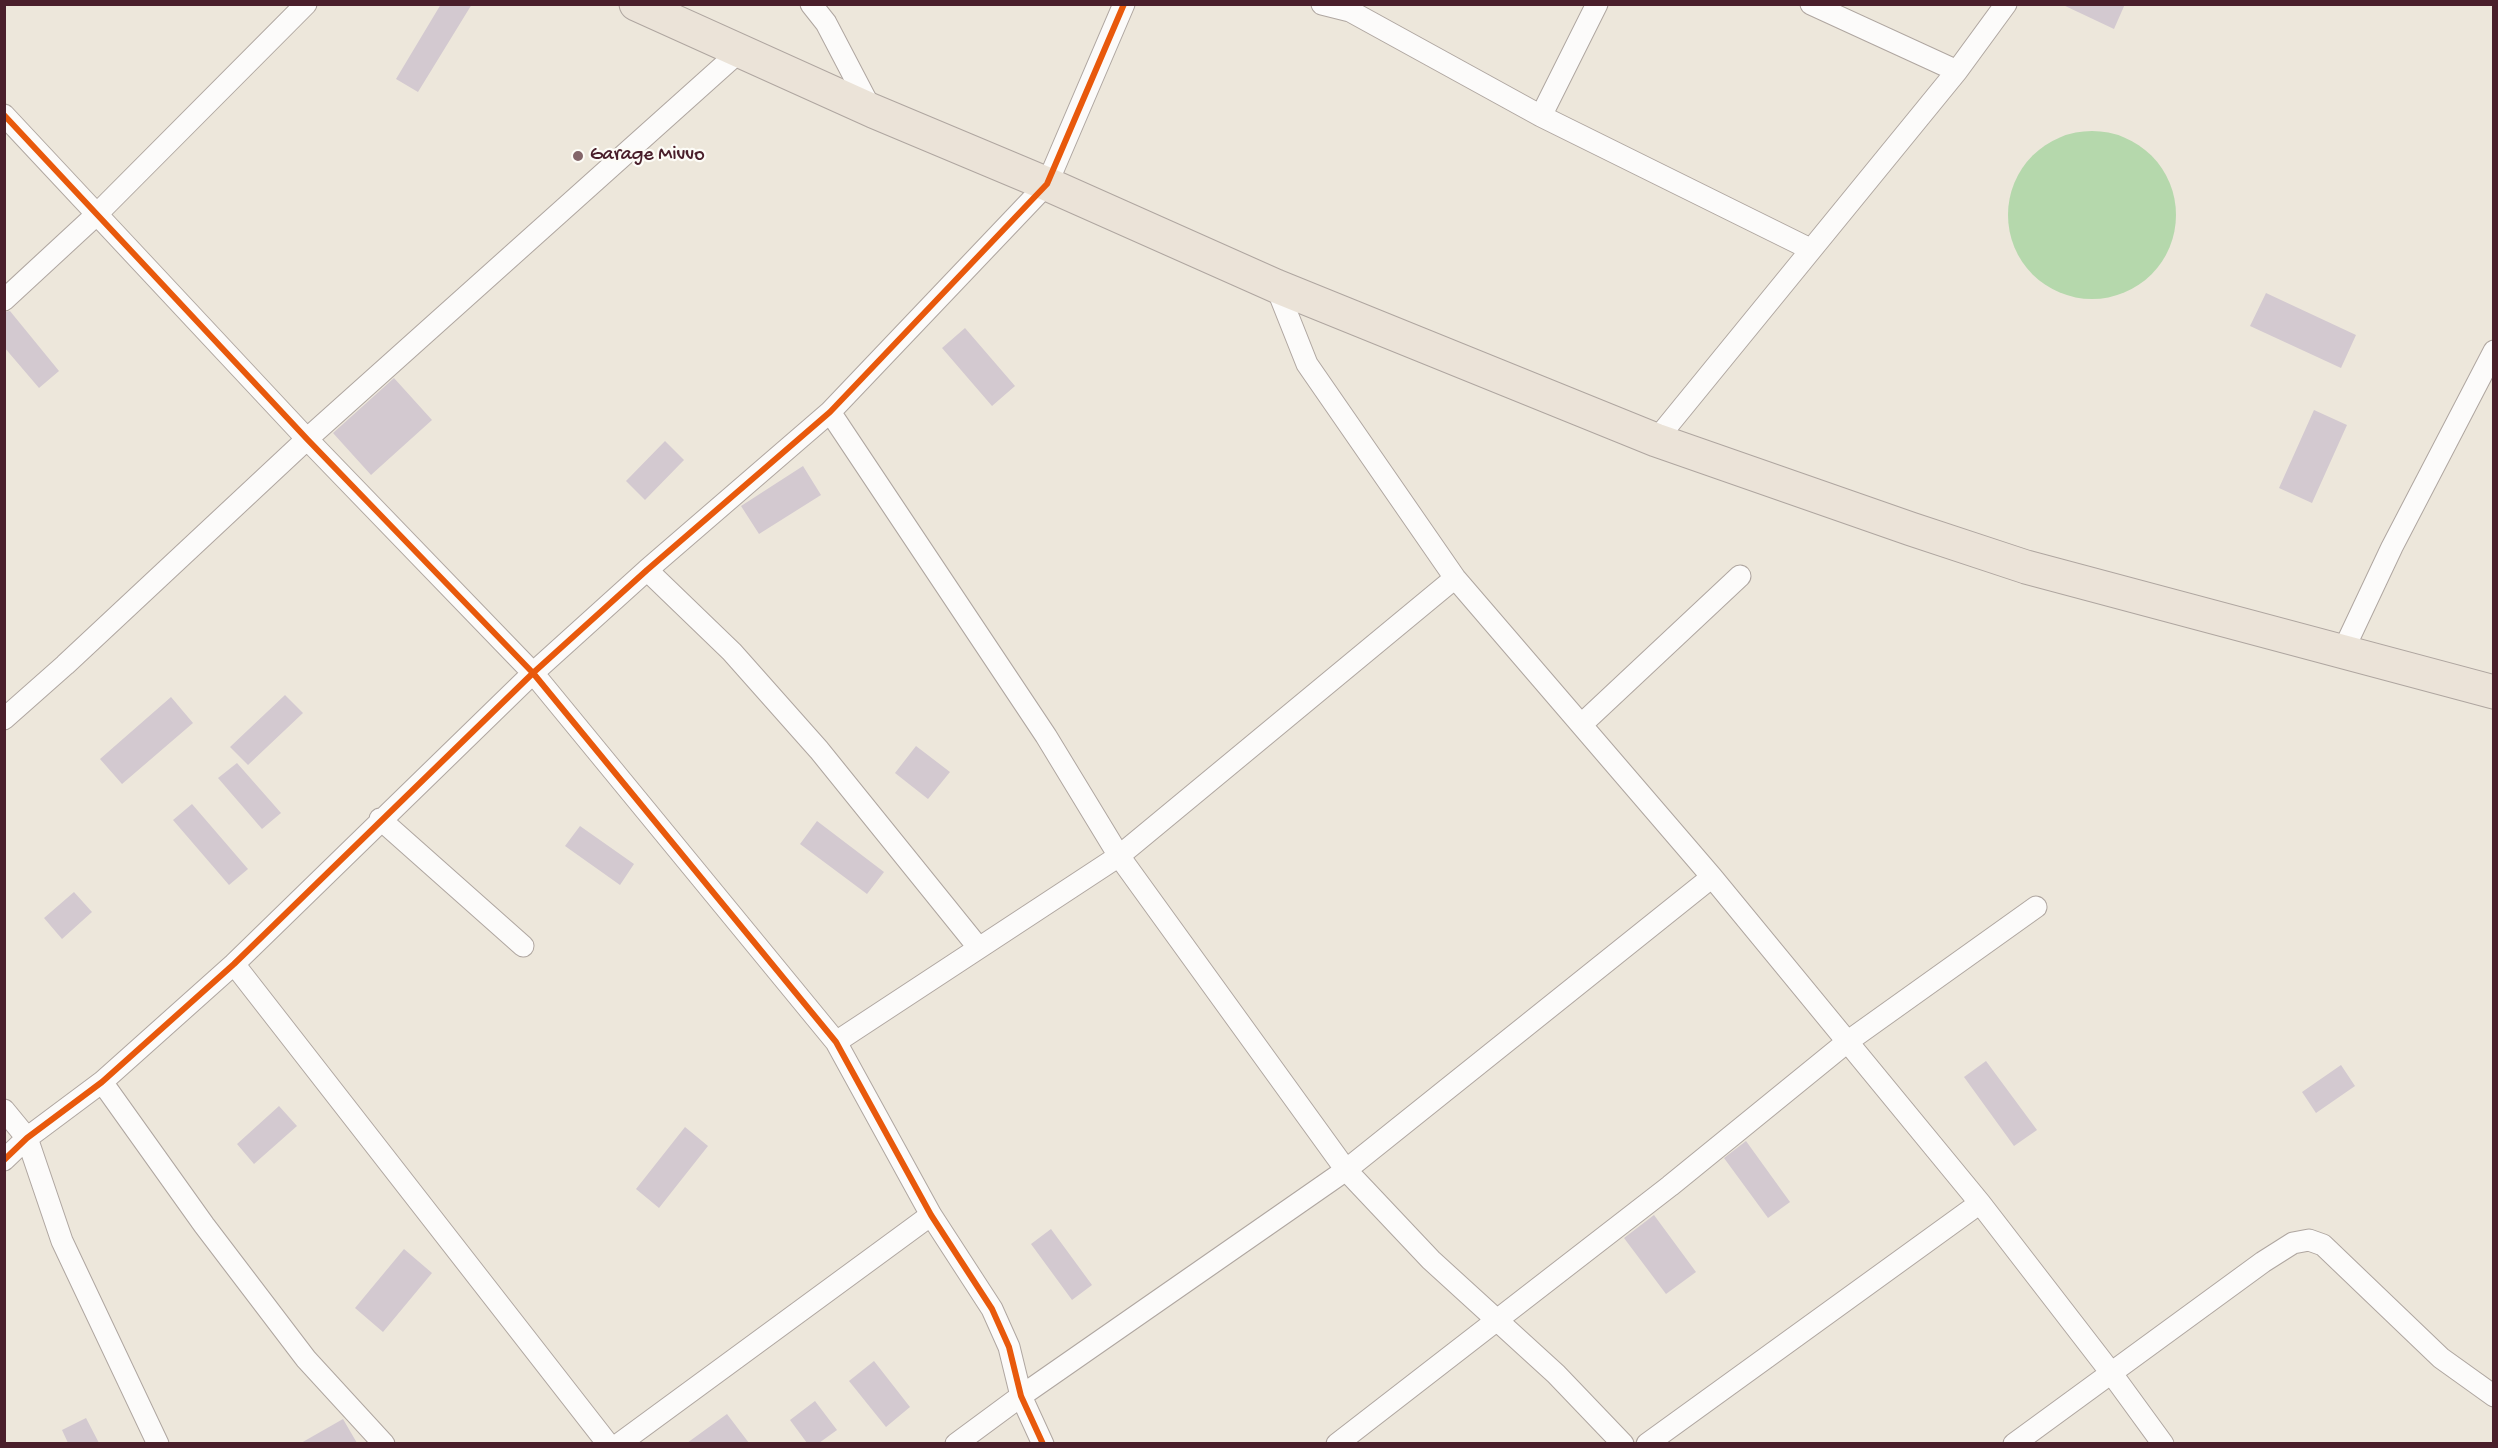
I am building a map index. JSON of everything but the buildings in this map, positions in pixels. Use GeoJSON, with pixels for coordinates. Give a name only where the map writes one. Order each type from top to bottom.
{"type":"FeatureCollection","features":[{"type":"Feature","properties":{"kind":"main road"},"geometry":{"type":"LineString","coordinates":[[636,4],[873,111],[1047,184],[1276,286],[1656,440],[2026,567],[2493,692]]}},
{"type":"Feature","properties":{"kind":"street"},"geometry":{"type":"LineString","coordinates":[[4,300],[96,215],[306,4]]}},
{"type":"Feature","properties":{"kind":"street"},"geometry":{"type":"LineString","coordinates":[[811,4],[826,23],[873,111]]}},
{"type":"Feature","properties":{"kind":"street"},"geometry":{"type":"LineString","coordinates":[[4,1160],[27,1138],[102,1082],[234,964],[380,819],[533,673],[647,570],[830,412],[1047,184],[1124,4]]}},
{"type":"Feature","properties":{"kind":"street"},"geometry":{"type":"LineString","coordinates":[[1322,4],[1352,8],[1541,116],[1810,249]]}},
{"type":"Feature","properties":{"kind":"street"},"geometry":{"type":"LineString","coordinates":[[1541,116],[1597,4]]}},
{"type":"Feature","properties":{"kind":"street"},"geometry":{"type":"LineString","coordinates":[[1810,4],[1838,10],[1957,71]]}},
{"type":"Feature","properties":{"kind":"street"},"geometry":{"type":"LineString","coordinates":[[1656,440],[1957,71],[2006,4]]}},
{"type":"Feature","properties":{"kind":"street"},"geometry":{"type":"LineString","coordinates":[[4,719],[307,439],[740,51]]}},
{"type":"Feature","properties":{"kind":"street"},"geometry":{"type":"LineString","coordinates":[[4,115],[307,439],[533,673],[836,1042],[932,1215],[992,1309],[1009,1347],[1020,1396],[1043,1443]]}},
{"type":"Feature","properties":{"kind":"street"},"geometry":{"type":"LineString","coordinates":[[1276,286],[1307,364],[1455,578],[1712,877],[1980,1203],[2163,1443]]}},
{"type":"Feature","properties":{"kind":"street"},"geometry":{"type":"LineString","coordinates":[[2342,652],[2397,536],[2493,351]]}},
{"type":"Feature","properties":{"kind":"street"},"geometry":{"type":"LineString","coordinates":[[830,412],[1046,736],[1119,856],[1346,1170],[1431,1260],[1499,1320],[1623,1443]]}},
{"type":"Feature","properties":{"kind":"street"},"geometry":{"type":"LineString","coordinates":[[647,570],[732,652],[803,732],[978,947]]}},
{"type":"Feature","properties":{"kind":"street"},"geometry":{"type":"LineString","coordinates":[[1582,724],[1740,576]]}},
{"type":"Feature","properties":{"kind":"street"},"geometry":{"type":"LineString","coordinates":[[836,1042],[1119,856],[1455,578]]}},
{"type":"Feature","properties":{"kind":"street"},"geometry":{"type":"LineString","coordinates":[[380,819],[523,946]]}},
{"type":"Feature","properties":{"kind":"street"},"geometry":{"type":"LineString","coordinates":[[956,1443],[1020,1396],[1346,1170],[1712,877]]}},
{"type":"Feature","properties":{"kind":"street"},"geometry":{"type":"LineString","coordinates":[[1337,1443],[1499,1320],[1847,1042],[2036,907]]}},
{"type":"Feature","properties":{"kind":"street"},"geometry":{"type":"LineString","coordinates":[[234,964],[608,1443]]}},
{"type":"Feature","properties":{"kind":"street"},"geometry":{"type":"LineString","coordinates":[[102,1082],[204,1225],[306,1359],[384,1443]]}},
{"type":"Feature","properties":{"kind":"street"},"geometry":{"type":"LineString","coordinates":[[4,1110],[27,1138],[63,1241],[158,1443]]}},
{"type":"Feature","properties":{"kind":"street"},"geometry":{"type":"LineString","coordinates":[[1647,1443],[1980,1203]]}},
{"type":"Feature","properties":{"kind":"street"},"geometry":{"type":"LineString","coordinates":[[619,1443],[932,1215]]}},
{"type":"Feature","properties":{"kind":"street"},"geometry":{"type":"LineString","coordinates":[[2014,1443],[2112,1374],[2263,1262],[2293,1243],[2308,1240],[2323,1245],[2441,1358],[2493,1396]]}},
{"type":"Feature","properties":{"kind":"green space"},"geometry":{"type":"Polygon","coordinates":[[[2092,131],[2108,132],[2124,137],[2152,155],[2170,183],[2175,199],[2175,231],[2170,247],[2152,275],[2124,293],[2108,298],[2092,299],[2076,298],[2060,293],[2032,275],[2014,247],[2009,231],[2008,215],[2009,199],[2014,183],[2032,155],[2060,137],[2076,132],[2092,131]]]}},
{"type":"Feature","properties":{"kind":"cycle path"},"geometry":{"type":"LineString","coordinates":[[4,1160],[27,1138],[102,1082],[234,964],[533,673],[647,570],[830,412],[1047,184],[1124,4]]}},
{"type":"Feature","properties":{"kind":"cycle path"},"geometry":{"type":"LineString","coordinates":[[4,115],[307,439],[533,673],[836,1042],[931,1215],[992,1309],[1009,1347],[1021,1396],[1043,1444]]}},
{"type":"Feature","properties":{"kind":"place","name":"Garage Mivvo"},"geometry":{"type":"Point","coordinates":[578,156]}}]}
